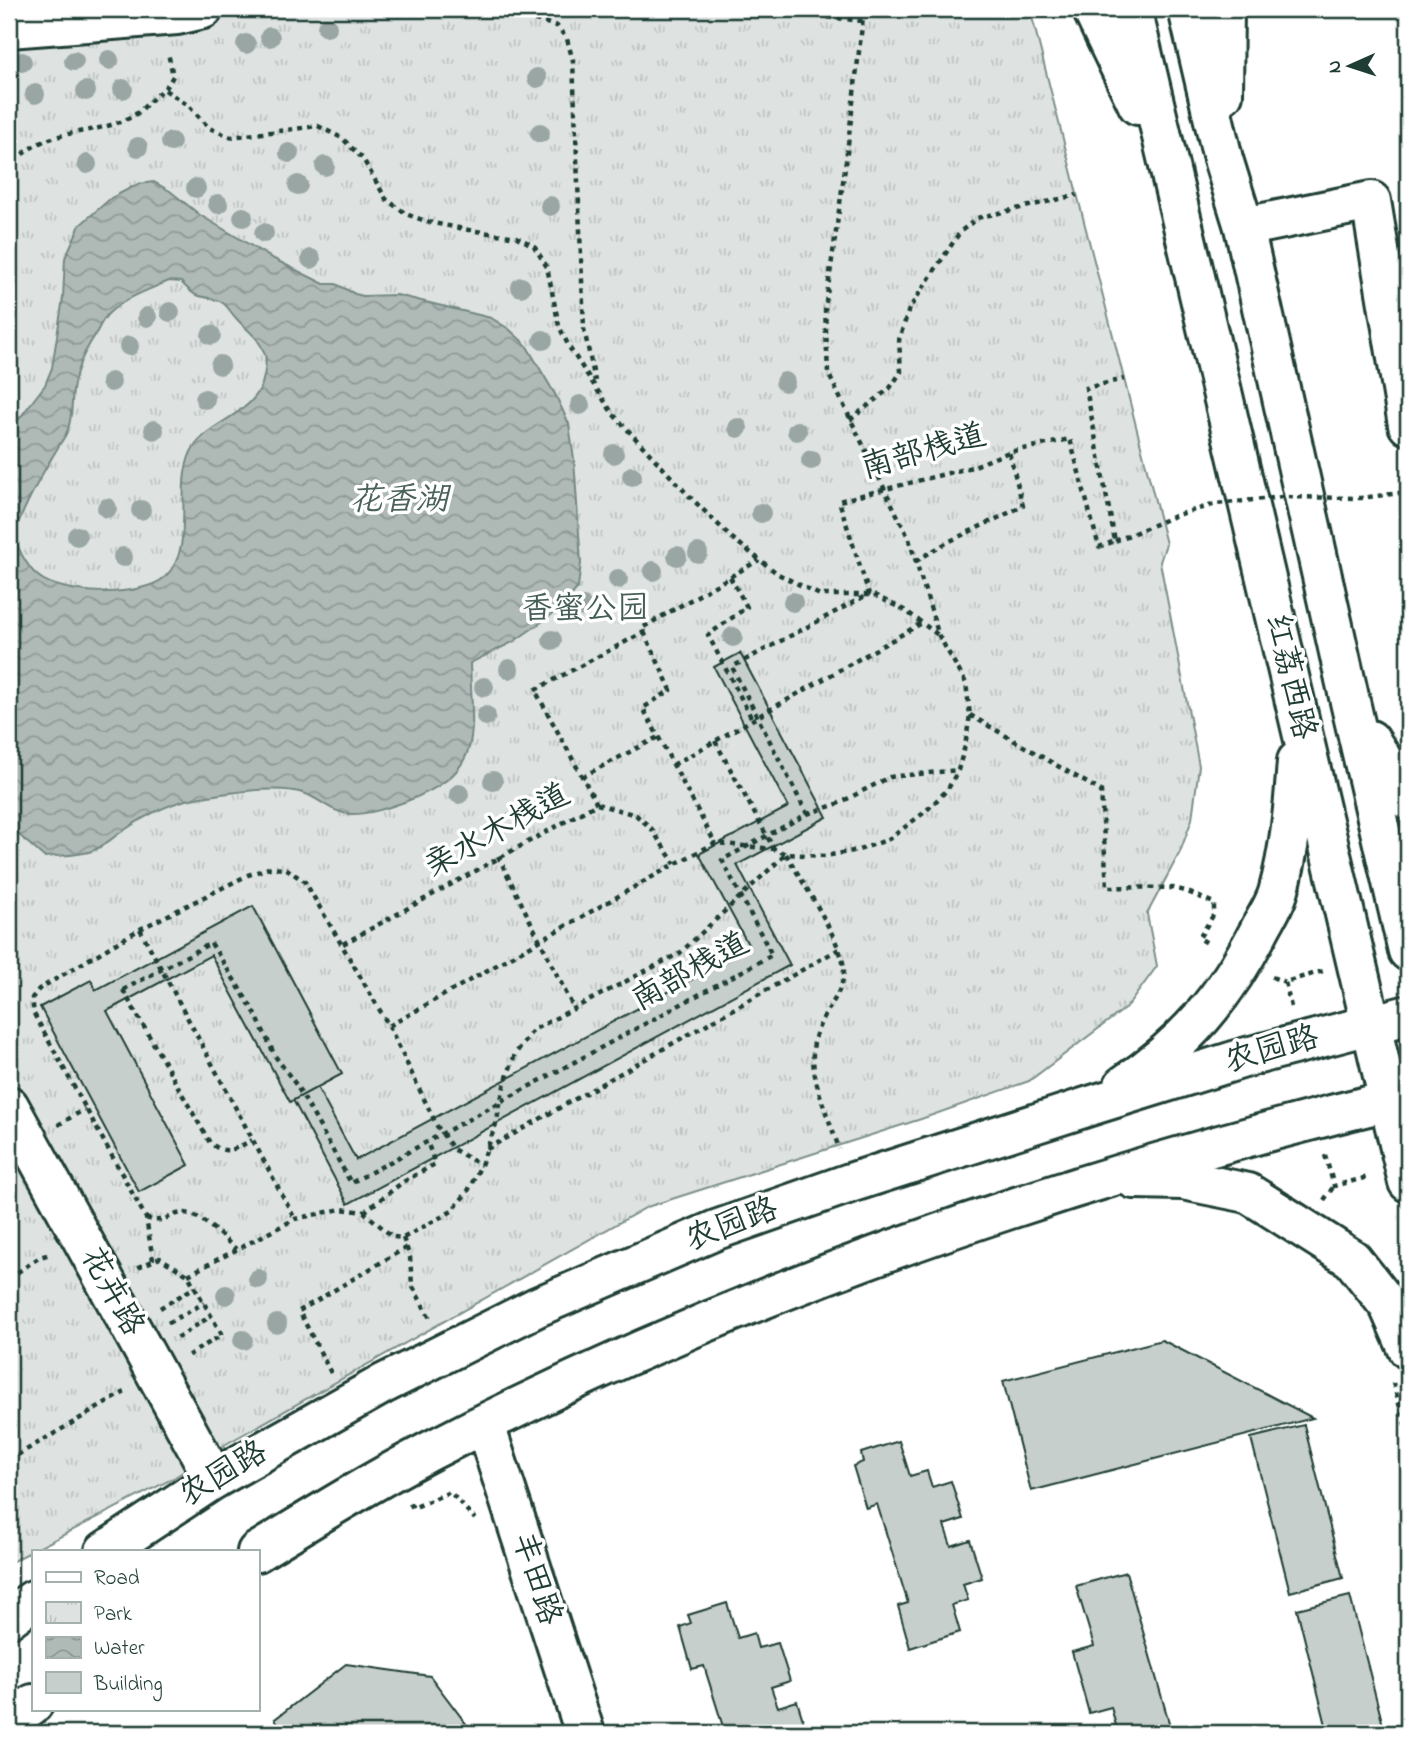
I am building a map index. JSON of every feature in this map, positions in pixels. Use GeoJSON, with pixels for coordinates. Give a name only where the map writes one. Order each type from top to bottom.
{"type":"FeatureCollection","features":[{"type":"Feature","properties":{"kind":"main road"},"geometry":{"type":"LineString","coordinates":[[9,28],[177,15],[203,9]]}},
{"type":"Feature","properties":{"kind":"main road","name":"红荔西路"},"geometry":{"type":"LineString","coordinates":[[1092,9],[1170,172]]}},
{"type":"Feature","properties":{"kind":"main road","name":"红荔西路"},"geometry":{"type":"LineString","coordinates":[[1132,9],[1371,1024],[1399,1098],[1408,1182]]}},
{"type":"Feature","properties":{"kind":"main road","name":"红荔西路"},"geometry":{"type":"LineString","coordinates":[[1188,9],[1223,159],[1244,227],[1408,951]]}},
{"type":"Feature","properties":{"kind":"main road","name":"红荔西路"},"geometry":{"type":"LineString","coordinates":[[1223,159],[1224,9]]}},
{"type":"Feature","properties":{"kind":"main road"},"geometry":{"type":"LineString","coordinates":[[1244,227],[1371,201],[1408,425]]}},
{"type":"Feature","properties":{"kind":"main road"},"geometry":{"type":"LineString","coordinates":[[1096,1104],[1158,1062],[1209,1012],[1241,965],[1278,895],[1294,810],[1299,719],[1351,706],[1408,800]]}},
{"type":"Feature","properties":{"kind":"main road","name":"农园路"},"geometry":{"type":"LineString","coordinates":[[107,1550],[214,1479],[383,1384],[537,1307],[716,1230],[850,1183],[1247,1057],[1408,1015]]}},
{"type":"Feature","properties":{"kind":"main road"},"geometry":{"type":"LineString","coordinates":[[259,1551],[356,1492],[485,1424],[567,1384],[754,1302],[939,1233],[1104,1177],[1281,1126],[1399,1098]]}},
{"type":"Feature","properties":{"kind":"main road","name":"花卉路"},"geometry":{"type":"LineString","coordinates":[[9,1106],[214,1479]]}},
{"type":"Feature","properties":{"kind":"main road"},"geometry":{"type":"LineString","coordinates":[[1104,1177],[1183,1180],[1248,1192],[1352,1259],[1389,1306],[1408,1349]]}},
{"type":"Feature","properties":{"kind":"main road","name":"丰田路"},"geometry":{"type":"LineString","coordinates":[[485,1424],[585,1733]]}},
{"type":"Feature","properties":{"kind":"main road"},"geometry":{"type":"LineString","coordinates":[[9,1618],[32,1601]]}},
{"type":"Feature","properties":{"kind":"main road"},"geometry":{"type":"LineString","coordinates":[[9,1722],[32,1705]]}},
{"type":"Feature","properties":{"kind":"path"},"geometry":{"type":"LineString","coordinates":[[496,9],[557,26],[567,39],[573,61],[584,329],[596,386]]}},
{"type":"Feature","properties":{"kind":"path"},"geometry":{"type":"LineString","coordinates":[[748,9],[863,21]]}},
{"type":"Feature","properties":{"kind":"path"},"geometry":{"type":"LineString","coordinates":[[389,1026],[715,843],[775,849],[786,854],[825,856],[859,850],[889,839],[925,812],[948,789],[958,770],[970,715],[965,683],[939,636],[909,538],[828,373],[825,309],[864,9]]}},
{"type":"Feature","properties":{"kind":"path"},"geometry":{"type":"LineString","coordinates":[[9,169],[18,156],[42,142],[65,133],[99,128],[130,117],[165,90],[189,106],[209,128],[231,137],[318,126],[342,138],[363,159],[386,199],[407,214],[428,222],[517,237],[534,246],[547,267],[559,326],[613,414],[732,538],[778,574],[820,595],[874,595],[906,611],[939,636]]}},
{"type":"Feature","properties":{"kind":"path"},"geometry":{"type":"LineString","coordinates":[[850,420],[890,388],[901,372],[900,340],[909,309],[960,232],[977,218],[1077,195]]}},
{"type":"Feature","properties":{"kind":"path"},"geometry":{"type":"LineString","coordinates":[[1124,379],[1086,388],[1115,541],[1177,515],[1216,504],[1282,497],[1360,498],[1408,492]]}},
{"type":"Feature","properties":{"kind":"path","name":"南部栈道"},"geometry":{"type":"LineString","coordinates":[[252,1140],[231,1151],[219,1150],[210,1143],[123,990],[211,943],[255,1013],[275,1056],[297,1086],[351,1183],[772,955],[722,860],[807,814],[732,667],[869,594],[839,501],[972,467],[1009,452],[1070,439],[1099,547],[1115,541]]}},
{"type":"Feature","properties":{"kind":"path"},"geometry":{"type":"LineString","coordinates":[[916,561],[948,542],[1023,506],[1009,452]]}},
{"type":"Feature","properties":{"kind":"path"},"geometry":{"type":"LineString","coordinates":[[715,843],[643,708],[671,690],[642,628],[759,560]]}},
{"type":"Feature","properties":{"kind":"path"},"geometry":{"type":"LineString","coordinates":[[730,577],[747,607],[708,635],[752,719]]}},
{"type":"Feature","properties":{"kind":"path"},"geometry":{"type":"LineString","coordinates":[[673,765],[922,623]]}},
{"type":"Feature","properties":{"kind":"path","name":"亲水木栈道"},"geometry":{"type":"LineString","coordinates":[[343,944],[498,856],[597,804],[535,690],[644,632]]}},
{"type":"Feature","properties":{"kind":"path"},"geometry":{"type":"LineString","coordinates":[[970,715],[1101,791],[1107,887],[1172,888],[1214,903],[1214,914],[1199,938],[1241,965]]}},
{"type":"Feature","properties":{"kind":"path"},"geometry":{"type":"LineString","coordinates":[[582,777],[658,737]]}},
{"type":"Feature","properties":{"kind":"path"},"geometry":{"type":"LineString","coordinates":[[715,741],[775,849]]}},
{"type":"Feature","properties":{"kind":"path"},"geometry":{"type":"LineString","coordinates":[[807,814],[837,804],[890,777],[958,770]]}},
{"type":"Feature","properties":{"kind":"path"},"geometry":{"type":"LineString","coordinates":[[597,804],[636,815],[651,828],[675,864]]}},
{"type":"Feature","properties":{"kind":"path"},"geometry":{"type":"LineString","coordinates":[[786,854],[839,949],[844,971],[834,1000],[817,1029],[812,1055],[817,1081],[850,1183]]}},
{"type":"Feature","properties":{"kind":"path"},"geometry":{"type":"LineString","coordinates":[[188,1275],[295,1219],[341,1209],[364,1212],[393,1237],[403,1238],[452,1211],[468,1191],[481,1165],[496,1124],[504,1086],[515,1054],[533,1030],[680,953],[786,854]]}},
{"type":"Feature","properties":{"kind":"path"},"geometry":{"type":"LineString","coordinates":[[498,856],[574,1009]]}},
{"type":"Feature","properties":{"kind":"path"},"geometry":{"type":"LineString","coordinates":[[222,1335],[188,1275],[160,1258],[153,1260],[146,1218],[34,1014],[32,998],[39,989],[140,929],[248,875],[269,868],[287,869],[305,881],[343,944],[389,1026],[438,1126],[453,1149],[481,1165]]}},
{"type":"Feature","properties":{"kind":"path"},"geometry":{"type":"LineString","coordinates":[[140,929],[295,1219]]}},
{"type":"Feature","properties":{"kind":"path"},"geometry":{"type":"LineString","coordinates":[[487,1149],[839,949]]}},
{"type":"Feature","properties":{"kind":"path"},"geometry":{"type":"LineString","coordinates":[[364,1212],[403,1182],[435,1164],[427,1141]]}},
{"type":"Feature","properties":{"kind":"path"},"geometry":{"type":"LineString","coordinates":[[146,1218],[156,1222],[184,1213],[199,1218],[236,1249]]}},
{"type":"Feature","properties":{"kind":"path"},"geometry":{"type":"LineString","coordinates":[[403,1238],[410,1257],[412,1285],[448,1352]]}},
{"type":"Feature","properties":{"kind":"path"},"geometry":{"type":"LineString","coordinates":[[9,1278],[40,1257],[83,1243]]}},
{"type":"Feature","properties":{"kind":"path"},"geometry":{"type":"LineString","coordinates":[[9,1460],[156,1374]]}},
{"type":"Feature","properties":{"kind":"green space","name":"香蜜公园"},"geometry":{"type":"Polygon","coordinates":[[[9,9],[1030,9],[1166,544],[1160,562],[1199,766],[1192,819],[1180,852],[1147,914],[1157,966],[1127,1007],[1029,1081],[921,1119],[647,1207],[226,1444],[172,1479],[9,1563],[9,9]]]}},
{"type":"Feature","properties":{"kind":"water","name":"花香湖"},"geometry":{"type":"Polygon","coordinates":[[[154,182],[200,215],[270,257],[324,284],[336,284],[363,296],[397,295],[491,318],[509,329],[526,345],[569,424],[581,563],[578,587],[565,604],[546,619],[513,642],[470,663],[472,730],[469,748],[462,763],[450,777],[432,789],[394,806],[357,814],[338,811],[295,791],[254,790],[201,797],[170,805],[150,814],[92,851],[44,857],[9,826],[9,432],[45,385],[52,368],[63,298],[65,258],[80,225],[111,198],[138,184],[154,182]],[[169,281],[115,308],[104,319],[81,361],[74,384],[68,430],[33,491],[18,522],[16,533],[18,546],[29,566],[49,583],[82,591],[102,592],[138,589],[165,577],[175,564],[181,548],[185,476],[195,445],[213,428],[245,407],[254,399],[260,388],[266,360],[256,338],[223,303],[194,294],[181,282],[169,281]]]}},
{"type":"Feature","properties":{"kind":"building"},"geometry":{"type":"Polygon","coordinates":[[[740,653],[827,817],[737,865],[790,965],[348,1204],[293,1100],[317,1087],[356,1160],[750,948],[699,854],[788,807],[714,667],[740,653]]]}},
{"type":"Feature","properties":{"kind":"building"},"geometry":{"type":"Polygon","coordinates":[[[253,906],[342,1074],[290,1102],[211,955],[107,1011],[189,1165],[139,1192],[40,1007],[91,980],[96,990],[253,906]]]}},
{"type":"Feature","properties":{"kind":"building"},"geometry":{"type":"Polygon","coordinates":[[[1162,1340],[1313,1418],[1031,1491],[1003,1381],[1162,1340]]]}},
{"type":"Feature","properties":{"kind":"building"},"geometry":{"type":"Polygon","coordinates":[[[1304,1425],[1343,1578],[1290,1592],[1251,1438],[1304,1425]]]}},
{"type":"Feature","properties":{"kind":"building"},"geometry":{"type":"Polygon","coordinates":[[[899,1441],[910,1476],[927,1471],[932,1487],[951,1481],[963,1519],[944,1525],[951,1546],[970,1540],[982,1578],[963,1584],[968,1600],[952,1605],[960,1632],[910,1648],[898,1606],[908,1603],[877,1504],[866,1508],[853,1466],[863,1462],[861,1453],[899,1441]]]}},
{"type":"Feature","properties":{"kind":"building"},"geometry":{"type":"Polygon","coordinates":[[[1126,1572],[1172,1733],[1118,1733],[1111,1707],[1089,1713],[1072,1652],[1094,1646],[1076,1586],[1126,1572]]]}},
{"type":"Feature","properties":{"kind":"building"},"geometry":{"type":"Polygon","coordinates":[[[1350,1596],[1385,1733],[1328,1733],[1297,1609],[1350,1596]]]}},
{"type":"Feature","properties":{"kind":"building"},"geometry":{"type":"Polygon","coordinates":[[[727,1603],[738,1638],[754,1633],[758,1648],[778,1643],[790,1681],[771,1687],[778,1707],[797,1701],[807,1733],[725,1733],[704,1666],[692,1669],[680,1627],[691,1623],[688,1615],[727,1603]]]}},
{"type":"Feature","properties":{"kind":"building"},"geometry":{"type":"Polygon","coordinates":[[[346,1664],[430,1676],[473,1733],[286,1733],[275,1719],[346,1664]]]}}]}
